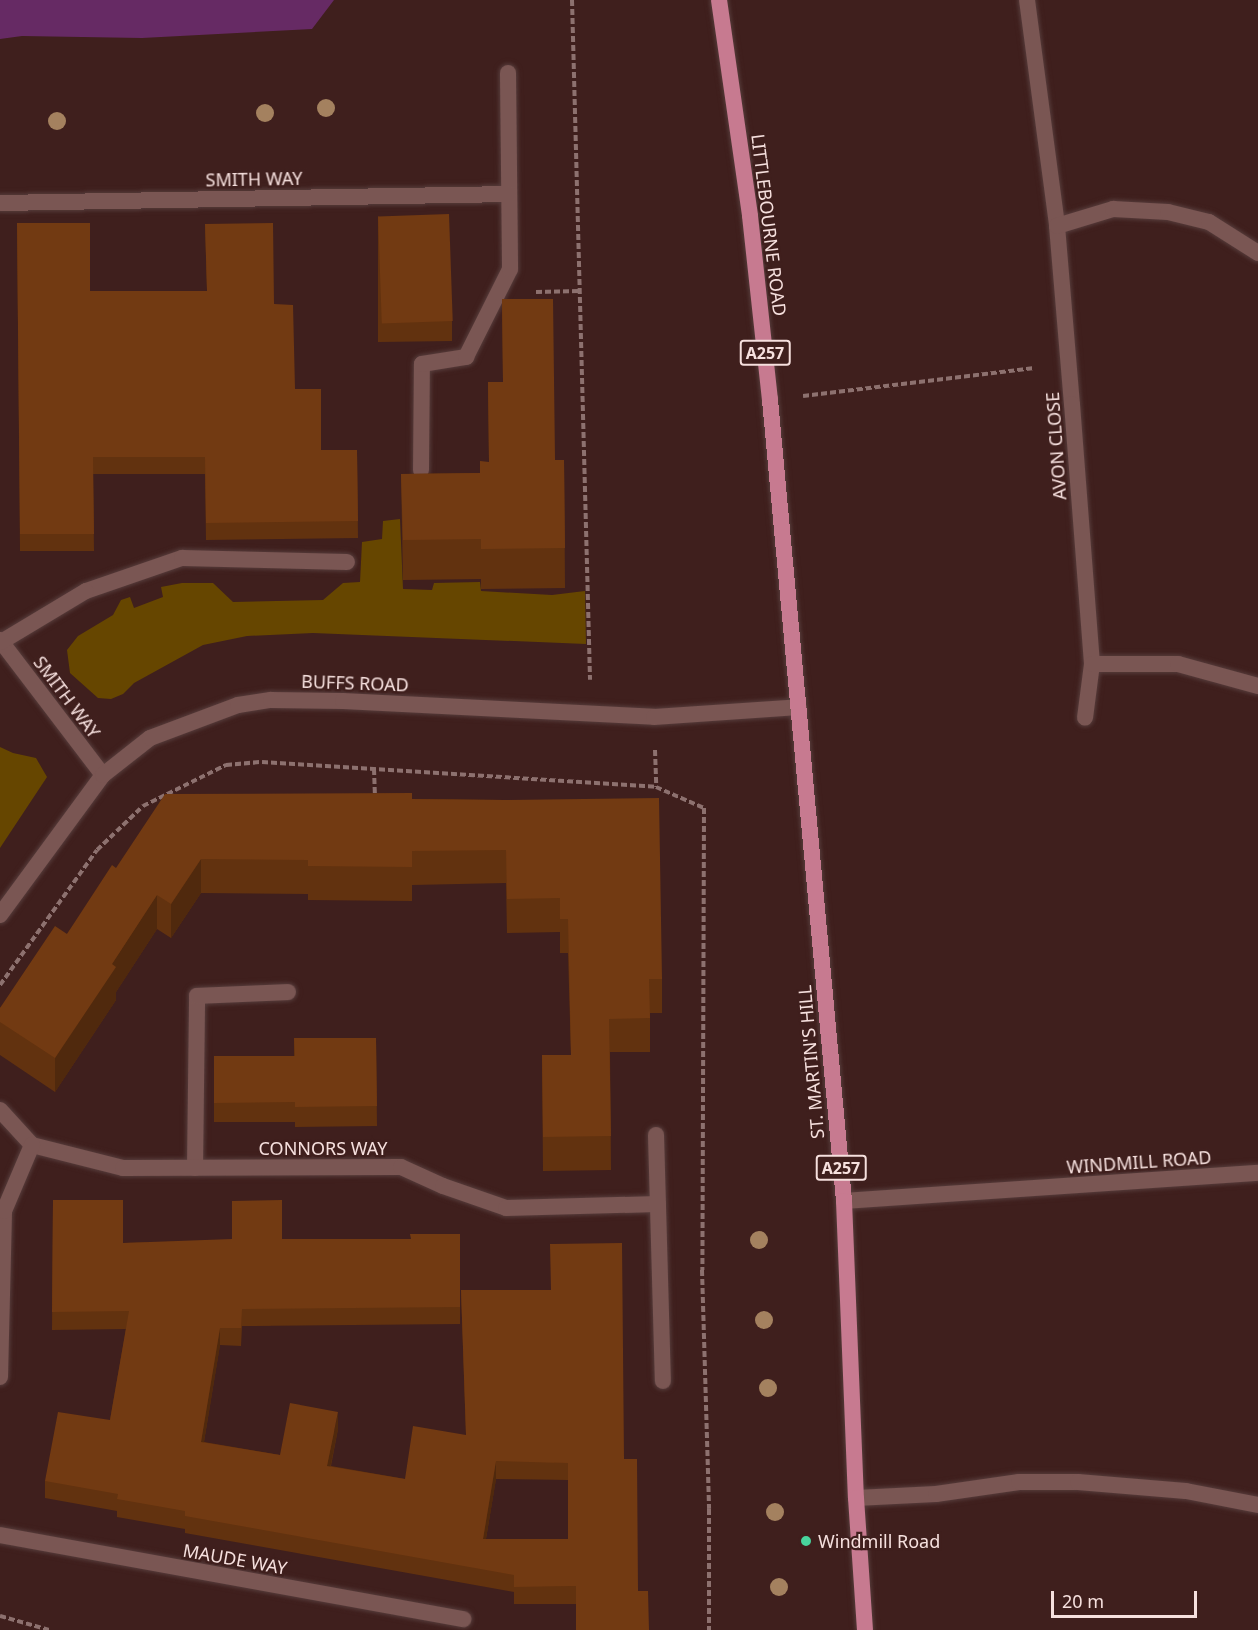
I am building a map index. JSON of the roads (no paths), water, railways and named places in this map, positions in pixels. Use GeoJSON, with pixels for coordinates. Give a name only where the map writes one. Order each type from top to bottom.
{"type":"FeatureCollection","features":[{"type":"Feature","properties":{"kind":"main road","name":"LITTLEBOURNE ROAD"},"geometry":{"type":"LineString","coordinates":[[719,0],[750,216],[799,707]]}},
{"type":"Feature","properties":{"kind":"main road","name":"ST. MARTIN'S HILL"},"geometry":{"type":"LineString","coordinates":[[799,707],[844,1201],[856,1498],[865,1630]]}},
{"type":"Feature","properties":{"kind":"street","name":"AVON CLOSE"},"geometry":{"type":"LineString","coordinates":[[1027,0],[1057,226],[1069,364],[1092,664],[1085,718]]}},
{"type":"Feature","properties":{"kind":"street"},"geometry":{"type":"LineString","coordinates":[[421,470],[422,364],[466,357],[510,269],[508,73]]}},
{"type":"Feature","properties":{"kind":"street","name":"SMITH WAY"},"geometry":{"type":"LineString","coordinates":[[0,203],[509,194]]}},
{"type":"Feature","properties":{"kind":"street"},"geometry":{"type":"LineString","coordinates":[[1057,226],[1113,209],[1168,212],[1209,222],[1258,253]]}},
{"type":"Feature","properties":{"kind":"street","name":"SMITH WAY"},"geometry":{"type":"LineString","coordinates":[[103,775],[0,641],[86,591],[182,558],[347,562]]}},
{"type":"Feature","properties":{"kind":"street"},"geometry":{"type":"LineString","coordinates":[[1092,664],[1178,664],[1258,686]]}},
{"type":"Feature","properties":{"kind":"street","name":"BUFFS ROAD"},"geometry":{"type":"LineString","coordinates":[[0,915],[103,775],[150,738],[208,714],[238,705],[271,700],[654,717],[799,707]]}},
{"type":"Feature","properties":{"kind":"street"},"geometry":{"type":"LineString","coordinates":[[195,1168],[197,996],[288,992]]}},
{"type":"Feature","properties":{"kind":"street"},"geometry":{"type":"LineString","coordinates":[[0,1110],[32,1145],[4,1212],[0,1377]]}},
{"type":"Feature","properties":{"kind":"street"},"geometry":{"type":"LineString","coordinates":[[656,1135],[663,1380]]}},
{"type":"Feature","properties":{"kind":"street","name":"CONNORS WAY"},"geometry":{"type":"LineString","coordinates":[[32,1145],[123,1168],[401,1167],[443,1186],[506,1208],[658,1204]]}},
{"type":"Feature","properties":{"kind":"street","name":"WINDMILL ROAD"},"geometry":{"type":"LineString","coordinates":[[844,1201],[1258,1173]]}},
{"type":"Feature","properties":{"kind":"street"},"geometry":{"type":"LineString","coordinates":[[856,1498],[936,1494],[1019,1482],[1078,1482],[1186,1491],[1258,1504]]}},
{"type":"Feature","properties":{"kind":"street","name":"MAUDE WAY"},"geometry":{"type":"LineString","coordinates":[[0,1535],[463,1619]]}},
{"type":"Feature","properties":{"kind":"place","name":"Windmill Road"},"geometry":{"type":"Point","coordinates":[806,1541]}}]}
